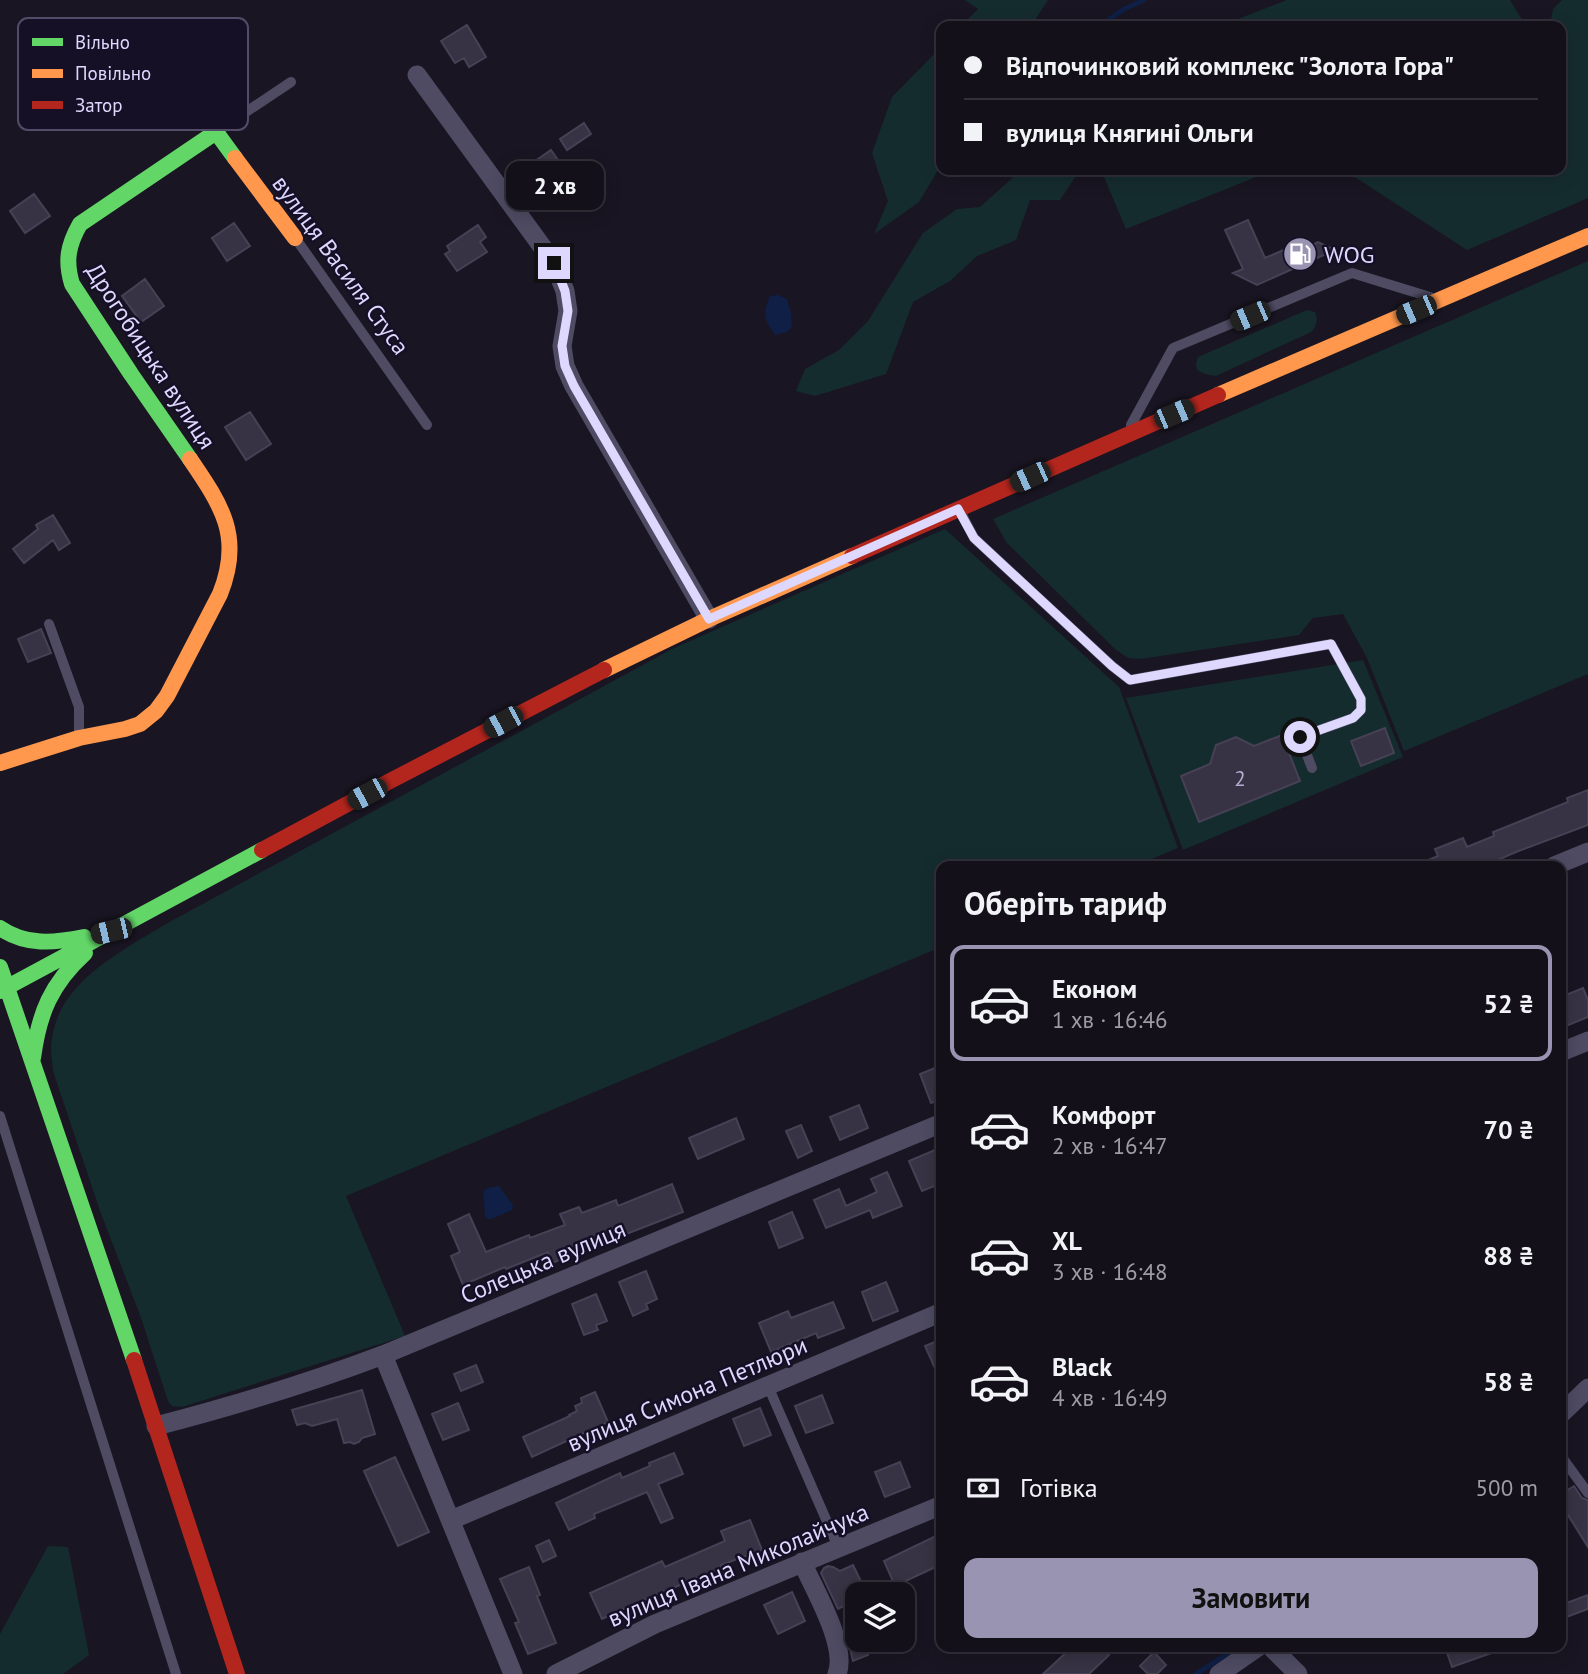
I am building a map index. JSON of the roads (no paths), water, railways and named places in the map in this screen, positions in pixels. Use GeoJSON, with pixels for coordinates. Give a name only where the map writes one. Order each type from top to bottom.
{"type":"FeatureCollection","features":[{"type":"Feature","properties":{"kind":"main road","name":"вулиця Василя Стуса"},"geometry":{"type":"LineString","coordinates":[[216,132],[295,238]]}},
{"type":"Feature","properties":{"kind":"main road","name":"Дрогобицька вулиця"},"geometry":{"type":"LineString","coordinates":[[79,738],[140,724],[156,711],[167,696],[220,594],[230,561],[231,546],[224,515],[214,494],[72,284],[67,268],[67,253],[70,240],[80,224],[216,132]]}},
{"type":"Feature","properties":{"kind":"main road"},"geometry":{"type":"LineString","coordinates":[[4,989],[570,687],[709,619],[1125,435],[1588,236]]}},
{"type":"Feature","properties":{"kind":"main road"},"geometry":{"type":"LineString","coordinates":[[0,763],[79,738]]}},
{"type":"Feature","properties":{"kind":"main road"},"geometry":{"type":"LineString","coordinates":[[0,929],[17,938],[33,942],[66,941],[111,931]]}},
{"type":"Feature","properties":{"kind":"main road"},"geometry":{"type":"LineString","coordinates":[[32,1061],[37,1026],[54,989],[73,963],[111,931]]}},
{"type":"Feature","properties":{"kind":"main road"},"geometry":{"type":"LineString","coordinates":[[0,967],[4,989],[32,1061],[237,1674]]}},
{"type":"Feature","properties":{"kind":"street"},"geometry":{"type":"LineString","coordinates":[[417,75],[554,263],[565,291],[568,311],[562,346],[565,366],[709,619]]}},
{"type":"Feature","properties":{"kind":"street"},"geometry":{"type":"LineString","coordinates":[[1566,861],[1588,852]]}},
{"type":"Feature","properties":{"kind":"street"},"geometry":{"type":"LineString","coordinates":[[1566,1050],[1588,1041]]}},
{"type":"Feature","properties":{"kind":"street","name":"Солецька вулиця"},"geometry":{"type":"LineString","coordinates":[[156,1426],[335,1373],[383,1355],[936,1125]]}},
{"type":"Feature","properties":{"kind":"street","name":"вулиця Симона Петлюри"},"geometry":{"type":"LineString","coordinates":[[451,1520],[936,1315]]}},
{"type":"Feature","properties":{"kind":"street"},"geometry":{"type":"LineString","coordinates":[[383,1355],[513,1674]]}},
{"type":"Feature","properties":{"kind":"street"},"geometry":{"type":"LineString","coordinates":[[1566,1409],[1588,1388]]}},
{"type":"Feature","properties":{"kind":"street","name":"вулиця Івана Миколайчука"},"geometry":{"type":"LineString","coordinates":[[556,1674],[654,1625],[936,1506]]}},
{"type":"Feature","properties":{"kind":"street"},"geometry":{"type":"LineString","coordinates":[[802,1562],[832,1629],[839,1654],[840,1666],[837,1674]]}},
{"type":"Feature","properties":{"kind":"street"},"geometry":{"type":"LineString","coordinates":[[1219,1674],[1251,1652]]}},
{"type":"Feature","properties":{"kind":"street"},"geometry":{"type":"LineString","coordinates":[[1276,1652],[1298,1674]]}},
{"type":"Feature","properties":{"kind":"lane"},"geometry":{"type":"LineString","coordinates":[[248,111],[291,82]]}},
{"type":"Feature","properties":{"kind":"lane","name":"вулиця Василя Стуса"},"geometry":{"type":"LineString","coordinates":[[295,238],[427,425]]}},
{"type":"Feature","properties":{"kind":"lane"},"geometry":{"type":"LineString","coordinates":[[1125,435],[1173,348],[1352,273],[1440,300]]}},
{"type":"Feature","properties":{"kind":"lane"},"geometry":{"type":"LineString","coordinates":[[958,509],[974,538],[1130,680],[1331,644],[1361,699],[1361,710],[1353,718],[1300,737],[1312,768]]}},
{"type":"Feature","properties":{"kind":"lane"},"geometry":{"type":"LineString","coordinates":[[49,624],[79,707],[79,738]]}},
{"type":"Feature","properties":{"kind":"lane"},"geometry":{"type":"LineString","coordinates":[[0,1002],[4,989]]}},
{"type":"Feature","properties":{"kind":"lane"},"geometry":{"type":"LineString","coordinates":[[0,1116],[176,1674]]}},
{"type":"Feature","properties":{"kind":"lane"},"geometry":{"type":"LineString","coordinates":[[768,1387],[838,1546]]}},
{"type":"Feature","properties":{"kind":"lane"},"geometry":{"type":"LineString","coordinates":[[1566,1463],[1588,1493]]}},
{"type":"Feature","properties":{"kind":"water"},"geometry":{"type":"Polygon","coordinates":[[[778,295],[787,299],[792,327],[787,332],[775,335],[766,321],[765,312],[770,296],[778,295]]]}},
{"type":"Feature","properties":{"kind":"water"},"geometry":{"type":"Polygon","coordinates":[[[499,1186],[513,1205],[512,1210],[487,1219],[483,1192],[499,1186]]]}},
{"type":"Feature","properties":{"kind":"waterway"},"geometry":{"type":"LineString","coordinates":[[1107,21],[1144,0]]}},
{"type":"Feature","properties":{"kind":"waterway"},"geometry":{"type":"LineString","coordinates":[[1196,1674],[1230,1652]]}},
{"type":"Feature","properties":{"kind":"place","name":"WOG"},"geometry":{"type":"Point","coordinates":[1300,254]}}]}
